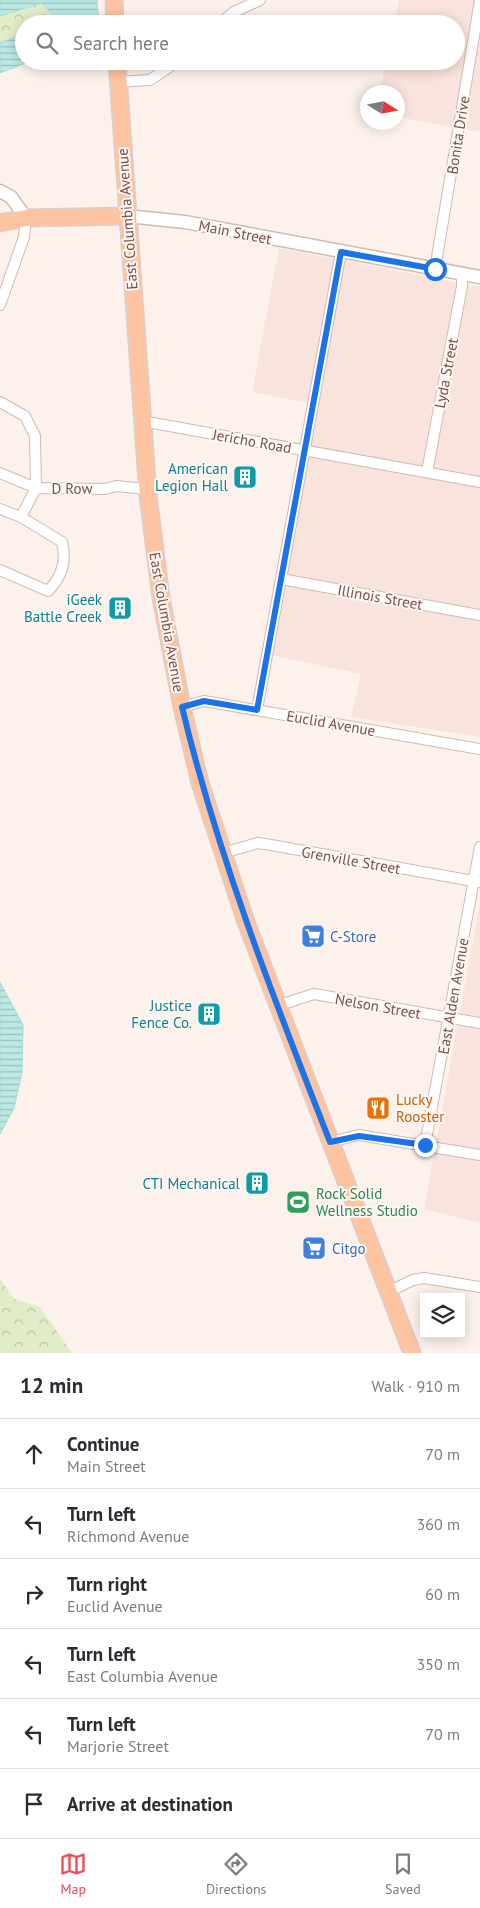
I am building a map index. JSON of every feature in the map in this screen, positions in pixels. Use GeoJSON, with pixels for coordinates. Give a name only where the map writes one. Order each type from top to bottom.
{"type":"FeatureCollection","features":[{"type":"Feature","properties":{"kind":"main road"},"geometry":{"type":"LineString","coordinates":[[114,0],[115,15]]}},
{"type":"Feature","properties":{"kind":"main road","name":"East Columbia Avenue"},"geometry":{"type":"LineString","coordinates":[[117,70],[148,492],[161,598],[182,707],[200,783],[277,1006],[412,1353]]}},
{"type":"Feature","properties":{"kind":"main road","name":"Main Street"},"geometry":{"type":"LineString","coordinates":[[0,224],[26,218],[127,216]]}},
{"type":"Feature","properties":{"kind":"street"},"geometry":{"type":"LineString","coordinates":[[230,15],[260,0]]}},
{"type":"Feature","properties":{"kind":"street","name":"Bonita Drive"},"geometry":{"type":"LineString","coordinates":[[435,269],[480,0]]}},
{"type":"Feature","properties":{"kind":"street"},"geometry":{"type":"LineString","coordinates":[[118,82],[150,80],[165,70]]}},
{"type":"Feature","properties":{"kind":"street"},"geometry":{"type":"LineString","coordinates":[[0,191],[11,197],[26,218],[24,237],[0,306]]}},
{"type":"Feature","properties":{"kind":"street","name":"Main Street"},"geometry":{"type":"LineString","coordinates":[[127,216],[185,222],[480,277]]}},
{"type":"Feature","properties":{"kind":"street"},"geometry":{"type":"LineString","coordinates":[[257,710],[341,252]]}},
{"type":"Feature","properties":{"kind":"street","name":"Lyda Street"},"geometry":{"type":"LineString","coordinates":[[427,472],[462,286],[462,274]]}},
{"type":"Feature","properties":{"kind":"street"},"geometry":{"type":"LineString","coordinates":[[0,402],[25,416],[35,436],[36,488],[21,517]]}},
{"type":"Feature","properties":{"kind":"street","name":"Jericho Road"},"geometry":{"type":"LineString","coordinates":[[142,421],[480,482]]}},
{"type":"Feature","properties":{"kind":"street"},"geometry":{"type":"LineString","coordinates":[[0,473],[36,488]]}},
{"type":"Feature","properties":{"kind":"street","name":"D Row"},"geometry":{"type":"LineString","coordinates":[[36,488],[109,488],[116,486],[148,492]]}},
{"type":"Feature","properties":{"kind":"street"},"geometry":{"type":"LineString","coordinates":[[0,509],[21,517],[62,542],[64,552],[63,566],[57,582],[48,591],[0,570]]}},
{"type":"Feature","properties":{"kind":"street","name":"Illinois Street"},"geometry":{"type":"LineString","coordinates":[[281,580],[480,615]]}},
{"type":"Feature","properties":{"kind":"street","name":"Euclid Avenue"},"geometry":{"type":"LineString","coordinates":[[182,707],[204,701],[480,749]]}},
{"type":"Feature","properties":{"kind":"street","name":"Grenville Street"},"geometry":{"type":"LineString","coordinates":[[223,853],[258,843],[477,882]]}},
{"type":"Feature","properties":{"kind":"street","name":"East Alden Avenue"},"geometry":{"type":"LineString","coordinates":[[425,1145],[448,1018],[477,882],[480,847]]}},
{"type":"Feature","properties":{"kind":"street","name":"Nelson Street"},"geometry":{"type":"LineString","coordinates":[[277,1006],[314,994],[480,1023]]}},
{"type":"Feature","properties":{"kind":"street"},"geometry":{"type":"LineString","coordinates":[[330,1142],[359,1136],[480,1155]]}},
{"type":"Feature","properties":{"kind":"street"},"geometry":{"type":"LineString","coordinates":[[388,1292],[413,1280],[424,1278],[480,1287]]}},
{"type":"Feature","properties":{"kind":"shaded area"},"geometry":{"type":"Polygon","coordinates":[[[399,0],[480,0],[480,132],[405,118],[405,85],[381,85],[384,70],[465,70],[465,15],[396,15],[399,0]]]}},
{"type":"Feature","properties":{"kind":"shaded area"},"geometry":{"type":"Polygon","coordinates":[[[279,248],[480,287],[480,737],[351,717],[361,674],[271,655],[319,405],[252,392],[279,248]]]}},
{"type":"Feature","properties":{"kind":"shaded area"},"geometry":{"type":"Polygon","coordinates":[[[480,903],[480,1223],[424,1209],[480,903]]]}},
{"type":"Feature","properties":{"kind":"green space"},"geometry":{"type":"Polygon","coordinates":[[[42,3],[52,15],[15,15],[15,37],[0,43],[0,16],[42,3]]]}},
{"type":"Feature","properties":{"kind":"green space"},"geometry":{"type":"Polygon","coordinates":[[[0,1279],[14,1299],[40,1307],[72,1353],[0,1353],[0,1279]]]}},
{"type":"Feature","properties":{"kind":"water"},"geometry":{"type":"Polygon","coordinates":[[[0,0],[97,0],[98,15],[52,15],[42,3],[0,16],[0,0]]]}},
{"type":"Feature","properties":{"kind":"water"},"geometry":{"type":"Polygon","coordinates":[[[15,37],[15,67],[0,73],[0,43],[15,37]]]}},
{"type":"Feature","properties":{"kind":"water"},"geometry":{"type":"Polygon","coordinates":[[[0,982],[23,1025],[22,1073],[14,1108],[0,1134],[0,982]]]}},
{"type":"Feature","properties":{"kind":"place","name":"American Legion Hall"},"geometry":{"type":"Point","coordinates":[245,477]}},
{"type":"Feature","properties":{"kind":"place","name":"iGeek Battle Creek"},"geometry":{"type":"Point","coordinates":[120,608]}},
{"type":"Feature","properties":{"kind":"place","name":"C-Store"},"geometry":{"type":"Point","coordinates":[313,936]}},
{"type":"Feature","properties":{"kind":"place","name":"Justice Fence Co."},"geometry":{"type":"Point","coordinates":[209,1014]}},
{"type":"Feature","properties":{"kind":"place","name":"Lucky Rooster"},"geometry":{"type":"Point","coordinates":[378,1108]}},
{"type":"Feature","properties":{"kind":"place","name":"CTI Mechanical"},"geometry":{"type":"Point","coordinates":[257,1183]}},
{"type":"Feature","properties":{"kind":"place","name":"Rock Solid Wellness Studio"},"geometry":{"type":"Point","coordinates":[298,1202]}},
{"type":"Feature","properties":{"kind":"place","name":"Citgo"},"geometry":{"type":"Point","coordinates":[314,1248]}},
{"type":"Feature","properties":{"kind":"route"},"geometry":{"type":"LineString","coordinates":[[425,1145],[359,1136],[330,1142],[246,922],[200,783],[182,707],[204,701],[257,710],[341,252],[435,269]]}}]}
